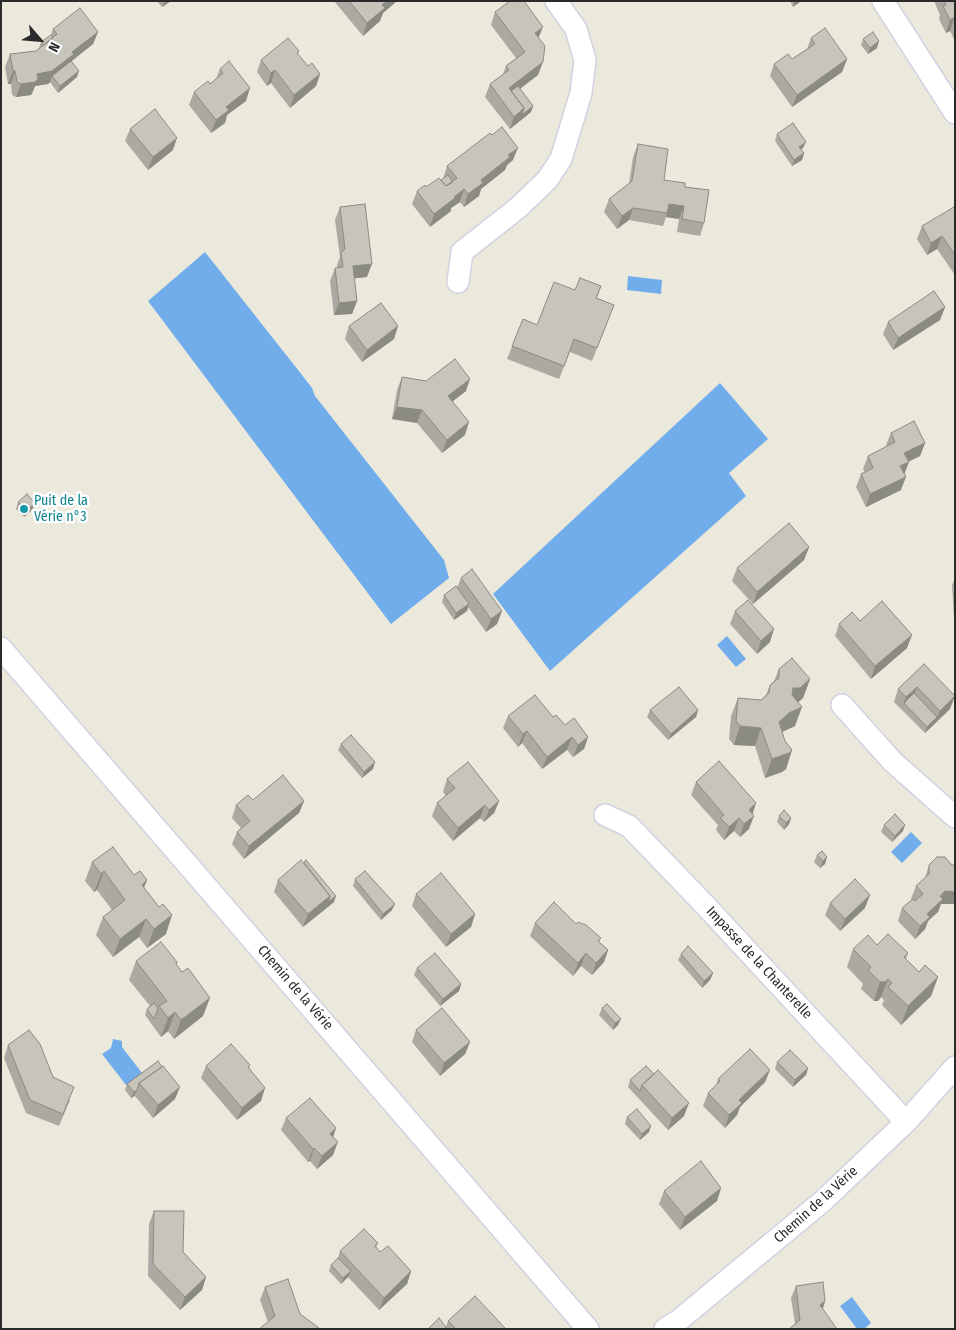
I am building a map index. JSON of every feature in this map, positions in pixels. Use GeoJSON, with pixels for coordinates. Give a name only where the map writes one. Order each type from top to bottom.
{"type":"FeatureCollection","features":[{"type":"Feature","properties":{"kind":"street"},"geometry":{"type":"LineString","coordinates":[[458,282],[462,252],[519,207],[547,180],[561,159],[581,93],[585,60],[576,29],[556,1]]}},
{"type":"Feature","properties":{"kind":"street"},"geometry":{"type":"LineString","coordinates":[[883,1],[955,114]]}},
{"type":"Feature","properties":{"kind":"street","name":"Chemin de la Vérie"},"geometry":{"type":"LineString","coordinates":[[1,648],[588,1329]]}},
{"type":"Feature","properties":{"kind":"street"},"geometry":{"type":"LineString","coordinates":[[842,705],[893,762],[955,816]]}},
{"type":"Feature","properties":{"kind":"street","name":"Impasse de la Chanterelle"},"geometry":{"type":"LineString","coordinates":[[605,815],[629,826],[906,1122]]}},
{"type":"Feature","properties":{"kind":"street","name":"Chemin de la Vérie"},"geometry":{"type":"LineString","coordinates":[[676,1326],[824,1200],[906,1122],[955,1067]]}},
{"type":"Feature","properties":{"kind":"water"},"geometry":{"type":"Polygon","coordinates":[[[205,252],[444,560],[449,578],[391,624],[148,301],[205,252]]]}},
{"type":"Feature","properties":{"kind":"water"},"geometry":{"type":"Polygon","coordinates":[[[628,276],[662,280],[661,294],[627,290],[628,276]]]}},
{"type":"Feature","properties":{"kind":"water"},"geometry":{"type":"Polygon","coordinates":[[[720,383],[768,439],[729,473],[746,496],[550,671],[493,594],[720,383]]]}},
{"type":"Feature","properties":{"kind":"water"},"geometry":{"type":"Polygon","coordinates":[[[727,636],[746,659],[736,667],[717,645],[727,636]]]}},
{"type":"Feature","properties":{"kind":"water"},"geometry":{"type":"Polygon","coordinates":[[[911,832],[922,843],[902,863],[891,852],[911,832]]]}},
{"type":"Feature","properties":{"kind":"water"},"geometry":{"type":"Polygon","coordinates":[[[113,1039],[122,1041],[122,1047],[142,1073],[126,1085],[102,1054],[111,1048],[113,1039]]]}},
{"type":"Feature","properties":{"kind":"water"},"geometry":{"type":"Polygon","coordinates":[[[852,1297],[871,1323],[864,1329],[857,1329],[840,1306],[852,1297]]]}},
{"type":"Feature","properties":{"kind":"building"},"geometry":{"type":"Polygon","coordinates":[[[349,1],[387,1],[382,5],[385,8],[367,23],[349,1]]]}},
{"type":"Feature","properties":{"kind":"building"},"geometry":{"type":"Polygon","coordinates":[[[510,1],[524,1],[543,27],[535,33],[545,46],[543,62],[509,88],[524,108],[514,117],[490,84],[509,70],[506,66],[525,52],[495,12],[510,1]]]}},
{"type":"Feature","properties":{"kind":"building"},"geometry":{"type":"Polygon","coordinates":[[[944,1],[955,1],[955,19],[950,20],[943,6],[946,5],[944,1]]]}},
{"type":"Feature","properties":{"kind":"building"},"geometry":{"type":"Polygon","coordinates":[[[80,8],[98,32],[72,52],[74,54],[52,71],[37,74],[38,79],[35,82],[21,84],[17,82],[10,54],[36,51],[57,34],[53,29],[80,8]]]}},
{"type":"Feature","properties":{"kind":"building"},"geometry":{"type":"Polygon","coordinates":[[[825,28],[847,59],[797,95],[774,64],[788,54],[792,59],[815,44],[811,38],[825,28]]]}},
{"type":"Feature","properties":{"kind":"building"},"geometry":{"type":"Polygon","coordinates":[[[873,32],[879,41],[870,48],[863,39],[873,32]]]}},
{"type":"Feature","properties":{"kind":"building"},"geometry":{"type":"Polygon","coordinates":[[[51,35],[53,38],[44,45],[41,42],[51,35]]]}},
{"type":"Feature","properties":{"kind":"building"},"geometry":{"type":"Polygon","coordinates":[[[288,38],[308,66],[312,63],[320,74],[294,95],[275,70],[271,73],[261,60],[288,38]]]}},
{"type":"Feature","properties":{"kind":"building"},"geometry":{"type":"Polygon","coordinates":[[[71,61],[79,71],[60,86],[52,76],[71,61]]]}},
{"type":"Feature","properties":{"kind":"building"},"geometry":{"type":"Polygon","coordinates":[[[229,61],[250,88],[226,107],[229,110],[216,120],[194,92],[208,81],[210,84],[223,73],[220,69],[229,61]]]}},
{"type":"Feature","properties":{"kind":"building"},"geometry":{"type":"Polygon","coordinates":[[[518,86],[533,106],[522,115],[524,108],[511,91],[518,86]]]}},
{"type":"Feature","properties":{"kind":"building"},"geometry":{"type":"Polygon","coordinates":[[[155,109],[177,138],[153,157],[130,129],[155,109]]]}},
{"type":"Feature","properties":{"kind":"building"},"geometry":{"type":"Polygon","coordinates":[[[793,123],[806,142],[799,147],[804,153],[794,160],[777,134],[793,123]]]}},
{"type":"Feature","properties":{"kind":"building"},"geometry":{"type":"Polygon","coordinates":[[[502,127],[518,148],[508,155],[510,157],[481,180],[483,183],[468,194],[464,189],[434,214],[417,191],[439,178],[446,186],[457,178],[447,166],[490,133],[492,135],[502,127]]]}},
{"type":"Feature","properties":{"kind":"building"},"geometry":{"type":"Polygon","coordinates":[[[638,144],[668,149],[664,180],[685,183],[685,187],[709,190],[704,223],[682,219],[684,206],[669,204],[667,213],[633,208],[622,216],[609,199],[632,181],[638,144]]]}},
{"type":"Feature","properties":{"kind":"building"},"geometry":{"type":"Polygon","coordinates":[[[448,175],[453,182],[446,186],[441,180],[448,175]]]}},
{"type":"Feature","properties":{"kind":"building"},"geometry":{"type":"Polygon","coordinates":[[[365,204],[372,264],[353,266],[357,301],[339,303],[335,268],[343,267],[341,253],[345,249],[340,207],[365,204]]]}},
{"type":"Feature","properties":{"kind":"building"},"geometry":{"type":"Polygon","coordinates":[[[954,207],[955,255],[942,236],[931,243],[922,226],[954,207]]]}},
{"type":"Feature","properties":{"kind":"building"},"geometry":{"type":"Polygon","coordinates":[[[580,278],[601,286],[596,298],[614,305],[597,348],[574,339],[564,366],[512,346],[523,319],[537,325],[554,282],[575,290],[580,278]]]}},
{"type":"Feature","properties":{"kind":"building"},"geometry":{"type":"Polygon","coordinates":[[[934,291],[945,307],[898,338],[888,322],[934,291]]]}},
{"type":"Feature","properties":{"kind":"building"},"geometry":{"type":"Polygon","coordinates":[[[381,303],[398,326],[367,350],[349,326],[381,303]]]}},
{"type":"Feature","properties":{"kind":"building"},"geometry":{"type":"Polygon","coordinates":[[[455,359],[470,379],[448,396],[469,422],[447,440],[422,410],[397,407],[402,377],[426,381],[455,359]]]}},
{"type":"Feature","properties":{"kind":"building"},"geometry":{"type":"Polygon","coordinates":[[[914,421],[925,443],[904,453],[909,462],[900,466],[906,477],[870,494],[861,474],[873,468],[868,456],[895,442],[891,433],[914,421]]]}},
{"type":"Feature","properties":{"kind":"building"},"geometry":{"type":"Polygon","coordinates":[[[27,494],[35,503],[26,511],[18,502],[27,494]]]}},
{"type":"Feature","properties":{"kind":"building"},"geometry":{"type":"Polygon","coordinates":[[[789,523],[809,547],[757,592],[737,568],[789,523]]]}},
{"type":"Feature","properties":{"kind":"building"},"geometry":{"type":"Polygon","coordinates":[[[472,569],[502,611],[491,619],[461,578],[472,569]]]}},
{"type":"Feature","properties":{"kind":"building"},"geometry":{"type":"Polygon","coordinates":[[[456,586],[469,604],[456,613],[444,595],[456,586]]]}},
{"type":"Feature","properties":{"kind":"building"},"geometry":{"type":"Polygon","coordinates":[[[748,600],[774,629],[761,641],[735,611],[748,600]]]}},
{"type":"Feature","properties":{"kind":"building"},"geometry":{"type":"Polygon","coordinates":[[[882,601],[912,635],[875,666],[839,624],[852,612],[860,621],[882,601]]]}},
{"type":"Feature","properties":{"kind":"building"},"geometry":{"type":"Polygon","coordinates":[[[792,658],[810,679],[800,688],[793,688],[792,695],[802,707],[789,713],[779,722],[785,741],[792,750],[789,753],[772,759],[761,728],[740,726],[736,721],[738,698],[761,700],[769,693],[770,685],[779,678],[779,669],[792,658]]]}},
{"type":"Feature","properties":{"kind":"building"},"geometry":{"type":"Polygon","coordinates":[[[924,664],[955,696],[940,711],[917,687],[906,697],[898,689],[924,664]]]}},
{"type":"Feature","properties":{"kind":"building"},"geometry":{"type":"Polygon","coordinates":[[[679,687],[698,710],[671,734],[650,710],[679,687]]]}},
{"type":"Feature","properties":{"kind":"building"},"geometry":{"type":"Polygon","coordinates":[[[914,693],[937,717],[927,727],[904,703],[914,693]]]}},
{"type":"Feature","properties":{"kind":"building"},"geometry":{"type":"Polygon","coordinates":[[[535,695],[553,717],[556,715],[565,725],[574,718],[588,737],[578,745],[572,737],[547,757],[527,731],[523,734],[508,716],[535,695]]]}},
{"type":"Feature","properties":{"kind":"building"},"geometry":{"type":"Polygon","coordinates":[[[351,735],[375,762],[364,772],[341,744],[351,735]]]}},
{"type":"Feature","properties":{"kind":"building"},"geometry":{"type":"Polygon","coordinates":[[[719,761],[756,803],[749,810],[754,816],[744,824],[739,818],[729,827],[720,818],[724,815],[696,782],[719,761]]]}},
{"type":"Feature","properties":{"kind":"building"},"geometry":{"type":"Polygon","coordinates":[[[468,762],[499,801],[489,810],[485,805],[458,828],[437,803],[455,788],[447,779],[468,762]]]}},
{"type":"Feature","properties":{"kind":"building"},"geometry":{"type":"Polygon","coordinates":[[[283,775],[304,801],[249,846],[237,832],[250,821],[236,805],[248,795],[253,800],[283,775]]]}},
{"type":"Feature","properties":{"kind":"building"},"geometry":{"type":"Polygon","coordinates":[[[784,810],[791,818],[786,823],[779,816],[784,810]]]}},
{"type":"Feature","properties":{"kind":"building"},"geometry":{"type":"Polygon","coordinates":[[[895,814],[905,825],[895,836],[884,825],[895,814]]]}},
{"type":"Feature","properties":{"kind":"building"},"geometry":{"type":"Polygon","coordinates":[[[113,847],[134,875],[140,871],[147,880],[142,885],[159,907],[163,904],[172,915],[154,929],[146,919],[120,939],[103,917],[125,900],[104,871],[101,874],[92,862],[113,847]]]}},
{"type":"Feature","properties":{"kind":"building"},"geometry":{"type":"Polygon","coordinates":[[[822,851],[827,857],[823,861],[817,855],[822,851]]]}},
{"type":"Feature","properties":{"kind":"building"},"geometry":{"type":"Polygon","coordinates":[[[937,857],[945,857],[952,865],[955,865],[955,892],[945,891],[940,896],[943,899],[927,914],[930,917],[920,926],[902,908],[923,894],[916,886],[929,874],[929,865],[937,857]]]}},
{"type":"Feature","properties":{"kind":"building"},"geometry":{"type":"Polygon","coordinates":[[[301,860],[330,896],[308,914],[278,880],[301,860]]]}},
{"type":"Feature","properties":{"kind":"building"},"geometry":{"type":"Polygon","coordinates":[[[306,860],[336,896],[328,902],[330,896],[304,862],[306,860]]]}},
{"type":"Feature","properties":{"kind":"building"},"geometry":{"type":"Polygon","coordinates":[[[365,871],[395,904],[383,914],[355,879],[365,871]]]}},
{"type":"Feature","properties":{"kind":"building"},"geometry":{"type":"Polygon","coordinates":[[[441,873],[475,914],[451,934],[416,894],[441,873]]]}},
{"type":"Feature","properties":{"kind":"building"},"geometry":{"type":"Polygon","coordinates":[[[855,879],[870,895],[845,919],[830,903],[855,879]]]}},
{"type":"Feature","properties":{"kind":"building"},"geometry":{"type":"Polygon","coordinates":[[[554,902],[576,924],[578,922],[586,925],[601,938],[598,941],[608,950],[596,963],[586,953],[578,963],[535,923],[554,902]]]}},
{"type":"Feature","properties":{"kind":"building"},"geometry":{"type":"Polygon","coordinates":[[[888,934],[908,953],[904,957],[919,972],[925,965],[938,977],[908,1006],[888,987],[892,983],[888,979],[885,982],[880,982],[868,970],[871,967],[853,949],[868,935],[877,945],[888,934]]]}},
{"type":"Feature","properties":{"kind":"building"},"geometry":{"type":"Polygon","coordinates":[[[161,942],[177,962],[176,964],[182,972],[188,968],[210,998],[181,1020],[175,1012],[168,1018],[159,1006],[167,1001],[136,961],[161,942]]]}},
{"type":"Feature","properties":{"kind":"building"},"geometry":{"type":"Polygon","coordinates":[[[688,946],[713,973],[704,981],[681,954],[688,946]]]}},
{"type":"Feature","properties":{"kind":"building"},"geometry":{"type":"Polygon","coordinates":[[[435,953],[461,984],[443,999],[417,968],[435,953]]]}},
{"type":"Feature","properties":{"kind":"building"},"geometry":{"type":"Polygon","coordinates":[[[154,1003],[158,1008],[154,1019],[147,1009],[154,1003]]]}},
{"type":"Feature","properties":{"kind":"building"},"geometry":{"type":"Polygon","coordinates":[[[607,1004],[621,1019],[615,1023],[602,1008],[607,1004]]]}},
{"type":"Feature","properties":{"kind":"building"},"geometry":{"type":"Polygon","coordinates":[[[442,1008],[470,1042],[444,1063],[416,1030],[442,1008]]]}},
{"type":"Feature","properties":{"kind":"building"},"geometry":{"type":"Polygon","coordinates":[[[29,1030],[40,1044],[53,1077],[74,1087],[63,1114],[30,1100],[8,1045],[29,1030]]]}},
{"type":"Feature","properties":{"kind":"building"},"geometry":{"type":"Polygon","coordinates":[[[231,1044],[250,1065],[248,1067],[265,1088],[242,1108],[206,1066],[231,1044]]]}},
{"type":"Feature","properties":{"kind":"building"},"geometry":{"type":"Polygon","coordinates":[[[750,1049],[770,1070],[739,1100],[742,1103],[729,1115],[708,1093],[720,1081],[718,1079],[750,1049]]]}},
{"type":"Feature","properties":{"kind":"building"},"geometry":{"type":"Polygon","coordinates":[[[790,1050],[808,1068],[795,1080],[777,1062],[790,1050]]]}},
{"type":"Feature","properties":{"kind":"building"},"geometry":{"type":"Polygon","coordinates":[[[158,1061],[162,1067],[139,1083],[137,1090],[134,1092],[127,1084],[158,1061]]]}},
{"type":"Feature","properties":{"kind":"building"},"geometry":{"type":"Polygon","coordinates":[[[163,1066],[180,1087],[158,1105],[139,1083],[163,1066]]]}},
{"type":"Feature","properties":{"kind":"building"},"geometry":{"type":"Polygon","coordinates":[[[646,1066],[654,1074],[642,1085],[640,1091],[630,1080],[646,1066]]]}},
{"type":"Feature","properties":{"kind":"building"},"geometry":{"type":"Polygon","coordinates":[[[658,1070],[689,1103],[672,1118],[642,1085],[658,1070]]]}},
{"type":"Feature","properties":{"kind":"building"},"geometry":{"type":"Polygon","coordinates":[[[310,1098],[336,1128],[330,1134],[338,1142],[322,1156],[313,1149],[286,1118],[310,1098]]]}},
{"type":"Feature","properties":{"kind":"building"},"geometry":{"type":"Polygon","coordinates":[[[637,1109],[651,1126],[642,1134],[627,1117],[637,1109]]]}},
{"type":"Feature","properties":{"kind":"building"},"geometry":{"type":"Polygon","coordinates":[[[701,1161],[721,1188],[685,1217],[664,1191],[701,1161]]]}},
{"type":"Feature","properties":{"kind":"building"},"geometry":{"type":"Polygon","coordinates":[[[154,1211],[184,1211],[183,1252],[206,1277],[185,1297],[153,1264],[154,1211]]]}},
{"type":"Feature","properties":{"kind":"building"},"geometry":{"type":"Polygon","coordinates":[[[364,1229],[378,1243],[375,1246],[380,1252],[388,1246],[411,1271],[384,1298],[340,1251],[364,1229]]]}},
{"type":"Feature","properties":{"kind":"building"},"geometry":{"type":"Polygon","coordinates":[[[338,1258],[351,1271],[343,1278],[331,1265],[338,1258]]]}},
{"type":"Feature","properties":{"kind":"building"},"geometry":{"type":"Polygon","coordinates":[[[288,1279],[300,1314],[318,1329],[259,1329],[275,1316],[265,1287],[288,1279]]]}},
{"type":"Feature","properties":{"kind":"building"},"geometry":{"type":"Polygon","coordinates":[[[823,1282],[825,1301],[820,1305],[837,1329],[789,1329],[800,1320],[796,1286],[823,1282]]]}},
{"type":"Feature","properties":{"kind":"building"},"geometry":{"type":"Polygon","coordinates":[[[475,1296],[504,1329],[456,1329],[448,1321],[475,1296]]]}},
{"type":"Feature","properties":{"kind":"building"},"geometry":{"type":"Polygon","coordinates":[[[439,1318],[446,1327],[444,1329],[428,1329],[439,1318]]]}},
{"type":"Feature","properties":{"kind":"place","name":"Puit de la Vérie n°3"},"geometry":{"type":"Point","coordinates":[24,509]}}]}
